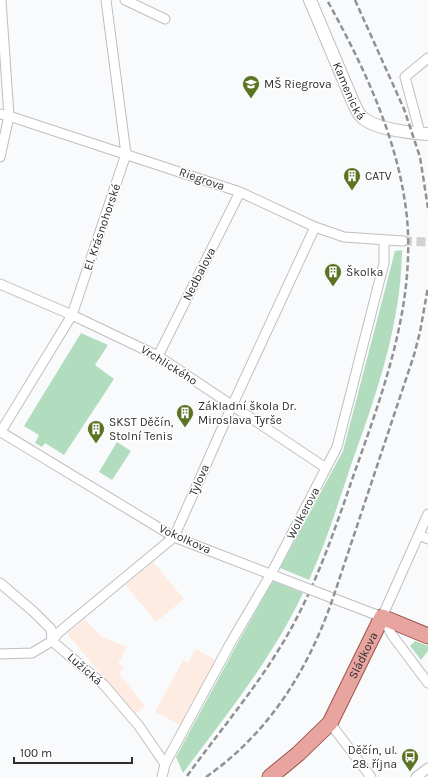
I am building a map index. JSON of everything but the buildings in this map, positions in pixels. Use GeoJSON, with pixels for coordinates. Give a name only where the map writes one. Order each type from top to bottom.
{"type":"FeatureCollection","features":[{"type":"Feature","properties":{"kind":"main road"},"geometry":{"type":"LineString","coordinates":[[382,617],[428,636]]}},
{"type":"Feature","properties":{"kind":"main road","name":"Sládkova"},"geometry":{"type":"LineString","coordinates":[[270,777],[298,754],[330,723],[382,617]]}},
{"type":"Feature","properties":{"kind":"street"},"geometry":{"type":"LineString","coordinates":[[0,157],[5,115],[1,0]]}},
{"type":"Feature","properties":{"kind":"street","name":"El. Krásnohorské"},"geometry":{"type":"LineString","coordinates":[[0,433],[72,315],[126,154],[106,0]]}},
{"type":"Feature","properties":{"kind":"street"},"geometry":{"type":"LineString","coordinates":[[125,0],[165,19]]}},
{"type":"Feature","properties":{"kind":"street","name":"Kamenická"},"geometry":{"type":"LineString","coordinates":[[310,0],[353,102],[361,116],[367,121],[379,126],[424,134]]}},
{"type":"Feature","properties":{"kind":"street"},"geometry":{"type":"LineString","coordinates":[[424,134],[405,77],[428,58]]}},
{"type":"Feature","properties":{"kind":"street","name":"Riegrova"},"geometry":{"type":"LineString","coordinates":[[5,115],[240,192],[315,227],[344,237],[403,241]]}},
{"type":"Feature","properties":{"kind":"street","name":"Nedbalova"},"geometry":{"type":"LineString","coordinates":[[158,356],[240,192]]}},
{"type":"Feature","properties":{"kind":"street","name":"Tylova"},"geometry":{"type":"LineString","coordinates":[[0,654],[32,653],[52,640],[174,537],[232,406],[315,227]]}},
{"type":"Feature","properties":{"kind":"street","name":"Wolkerova"},"geometry":{"type":"LineString","coordinates":[[162,777],[165,764],[230,644],[271,574],[337,448],[384,263],[384,240]]}},
{"type":"Feature","properties":{"kind":"street","name":"Vrchlického"},"geometry":{"type":"LineString","coordinates":[[0,284],[72,315],[158,356],[326,468]]}},
{"type":"Feature","properties":{"kind":"street","name":"Vokolkova"},"geometry":{"type":"LineString","coordinates":[[0,433],[174,537],[382,617]]}},
{"type":"Feature","properties":{"kind":"street","name":"Sládkova"},"geometry":{"type":"LineString","coordinates":[[382,617],[428,514]]}},
{"type":"Feature","properties":{"kind":"street"},"geometry":{"type":"LineString","coordinates":[[419,535],[428,539]]}},
{"type":"Feature","properties":{"kind":"street","name":"Lužická"},"geometry":{"type":"LineString","coordinates":[[0,583],[34,612],[51,629],[52,640],[104,685],[139,726],[165,764]]}},
{"type":"Feature","properties":{"kind":"street"},"geometry":{"type":"LineString","coordinates":[[382,617],[392,635],[428,683]]}},
{"type":"Feature","properties":{"kind":"street"},"geometry":{"type":"LineString","coordinates":[[330,723],[371,777]]}},
{"type":"Feature","properties":{"kind":"street"},"geometry":{"type":"LineString","coordinates":[[416,777],[428,768]]}},
{"type":"Feature","properties":{"kind":"shaded area"},"geometry":{"type":"Polygon","coordinates":[[[153,562],[184,599],[156,622],[126,585],[153,562]]]}},
{"type":"Feature","properties":{"kind":"shaded area"},"geometry":{"type":"Polygon","coordinates":[[[85,619],[100,636],[127,647],[118,664],[124,667],[119,674],[145,706],[136,714],[67,634],[85,619]]]}},
{"type":"Feature","properties":{"kind":"shaded area"},"geometry":{"type":"Polygon","coordinates":[[[196,649],[217,661],[182,726],[155,712],[183,660],[188,663],[196,649]]]}},
{"type":"Feature","properties":{"kind":"green space"},"geometry":{"type":"Polygon","coordinates":[[[402,250],[401,278],[397,306],[386,360],[332,523],[309,580],[280,568],[343,451],[395,251],[402,250]]]}},
{"type":"Feature","properties":{"kind":"green space"},"geometry":{"type":"Polygon","coordinates":[[[81,333],[108,345],[95,365],[114,379],[64,455],[45,443],[42,447],[35,443],[39,435],[24,426],[81,333]]]}},
{"type":"Feature","properties":{"kind":"green space"},"geometry":{"type":"Polygon","coordinates":[[[117,442],[131,451],[112,480],[99,472],[117,442]]]}},
{"type":"Feature","properties":{"kind":"green space"},"geometry":{"type":"Polygon","coordinates":[[[273,581],[303,593],[291,617],[263,664],[183,773],[176,757],[273,581]]]}},
{"type":"Feature","properties":{"kind":"green space"},"geometry":{"type":"Polygon","coordinates":[[[415,641],[428,646],[428,651],[421,660],[410,646],[415,641]]]}},
{"type":"Feature","properties":{"kind":"tunnel"},"geometry":{"type":"LineString","coordinates":[[403,241],[428,242]]}},
{"type":"Feature","properties":{"kind":"railway"},"geometry":{"type":"LineString","coordinates":[[187,776],[265,671],[288,634],[308,595],[332,535],[376,412],[386,380],[401,316],[406,284],[408,251],[407,218],[403,189],[388,132],[378,105],[354,51],[327,0]]}},
{"type":"Feature","properties":{"kind":"railway"},"geometry":{"type":"LineString","coordinates":[[355,0],[404,109],[420,157],[428,208]]}},
{"type":"Feature","properties":{"kind":"railway"},"geometry":{"type":"LineString","coordinates":[[206,777],[229,759],[268,720],[284,698],[312,650],[333,598],[414,355],[420,332],[428,287]]}},
{"type":"Feature","properties":{"kind":"place","name":"MŠ Riegrova"},"geometry":{"type":"Point","coordinates":[251,99]}},
{"type":"Feature","properties":{"kind":"place","name":"CATV"},"geometry":{"type":"Point","coordinates":[352,191]}},
{"type":"Feature","properties":{"kind":"place","name":"Školka"},"geometry":{"type":"Point","coordinates":[333,287]}},
{"type":"Feature","properties":{"kind":"place","name":"Základní škola Dr. Miroslava Tyrše"},"geometry":{"type":"Point","coordinates":[185,428]}},
{"type":"Feature","properties":{"kind":"place","name":"SKST Děčín, Stolní Tenis"},"geometry":{"type":"Point","coordinates":[96,444]}},
{"type":"Feature","properties":{"kind":"place","name":"Děčín, ul. 28. října"},"geometry":{"type":"Point","coordinates":[410,772]}}]}
